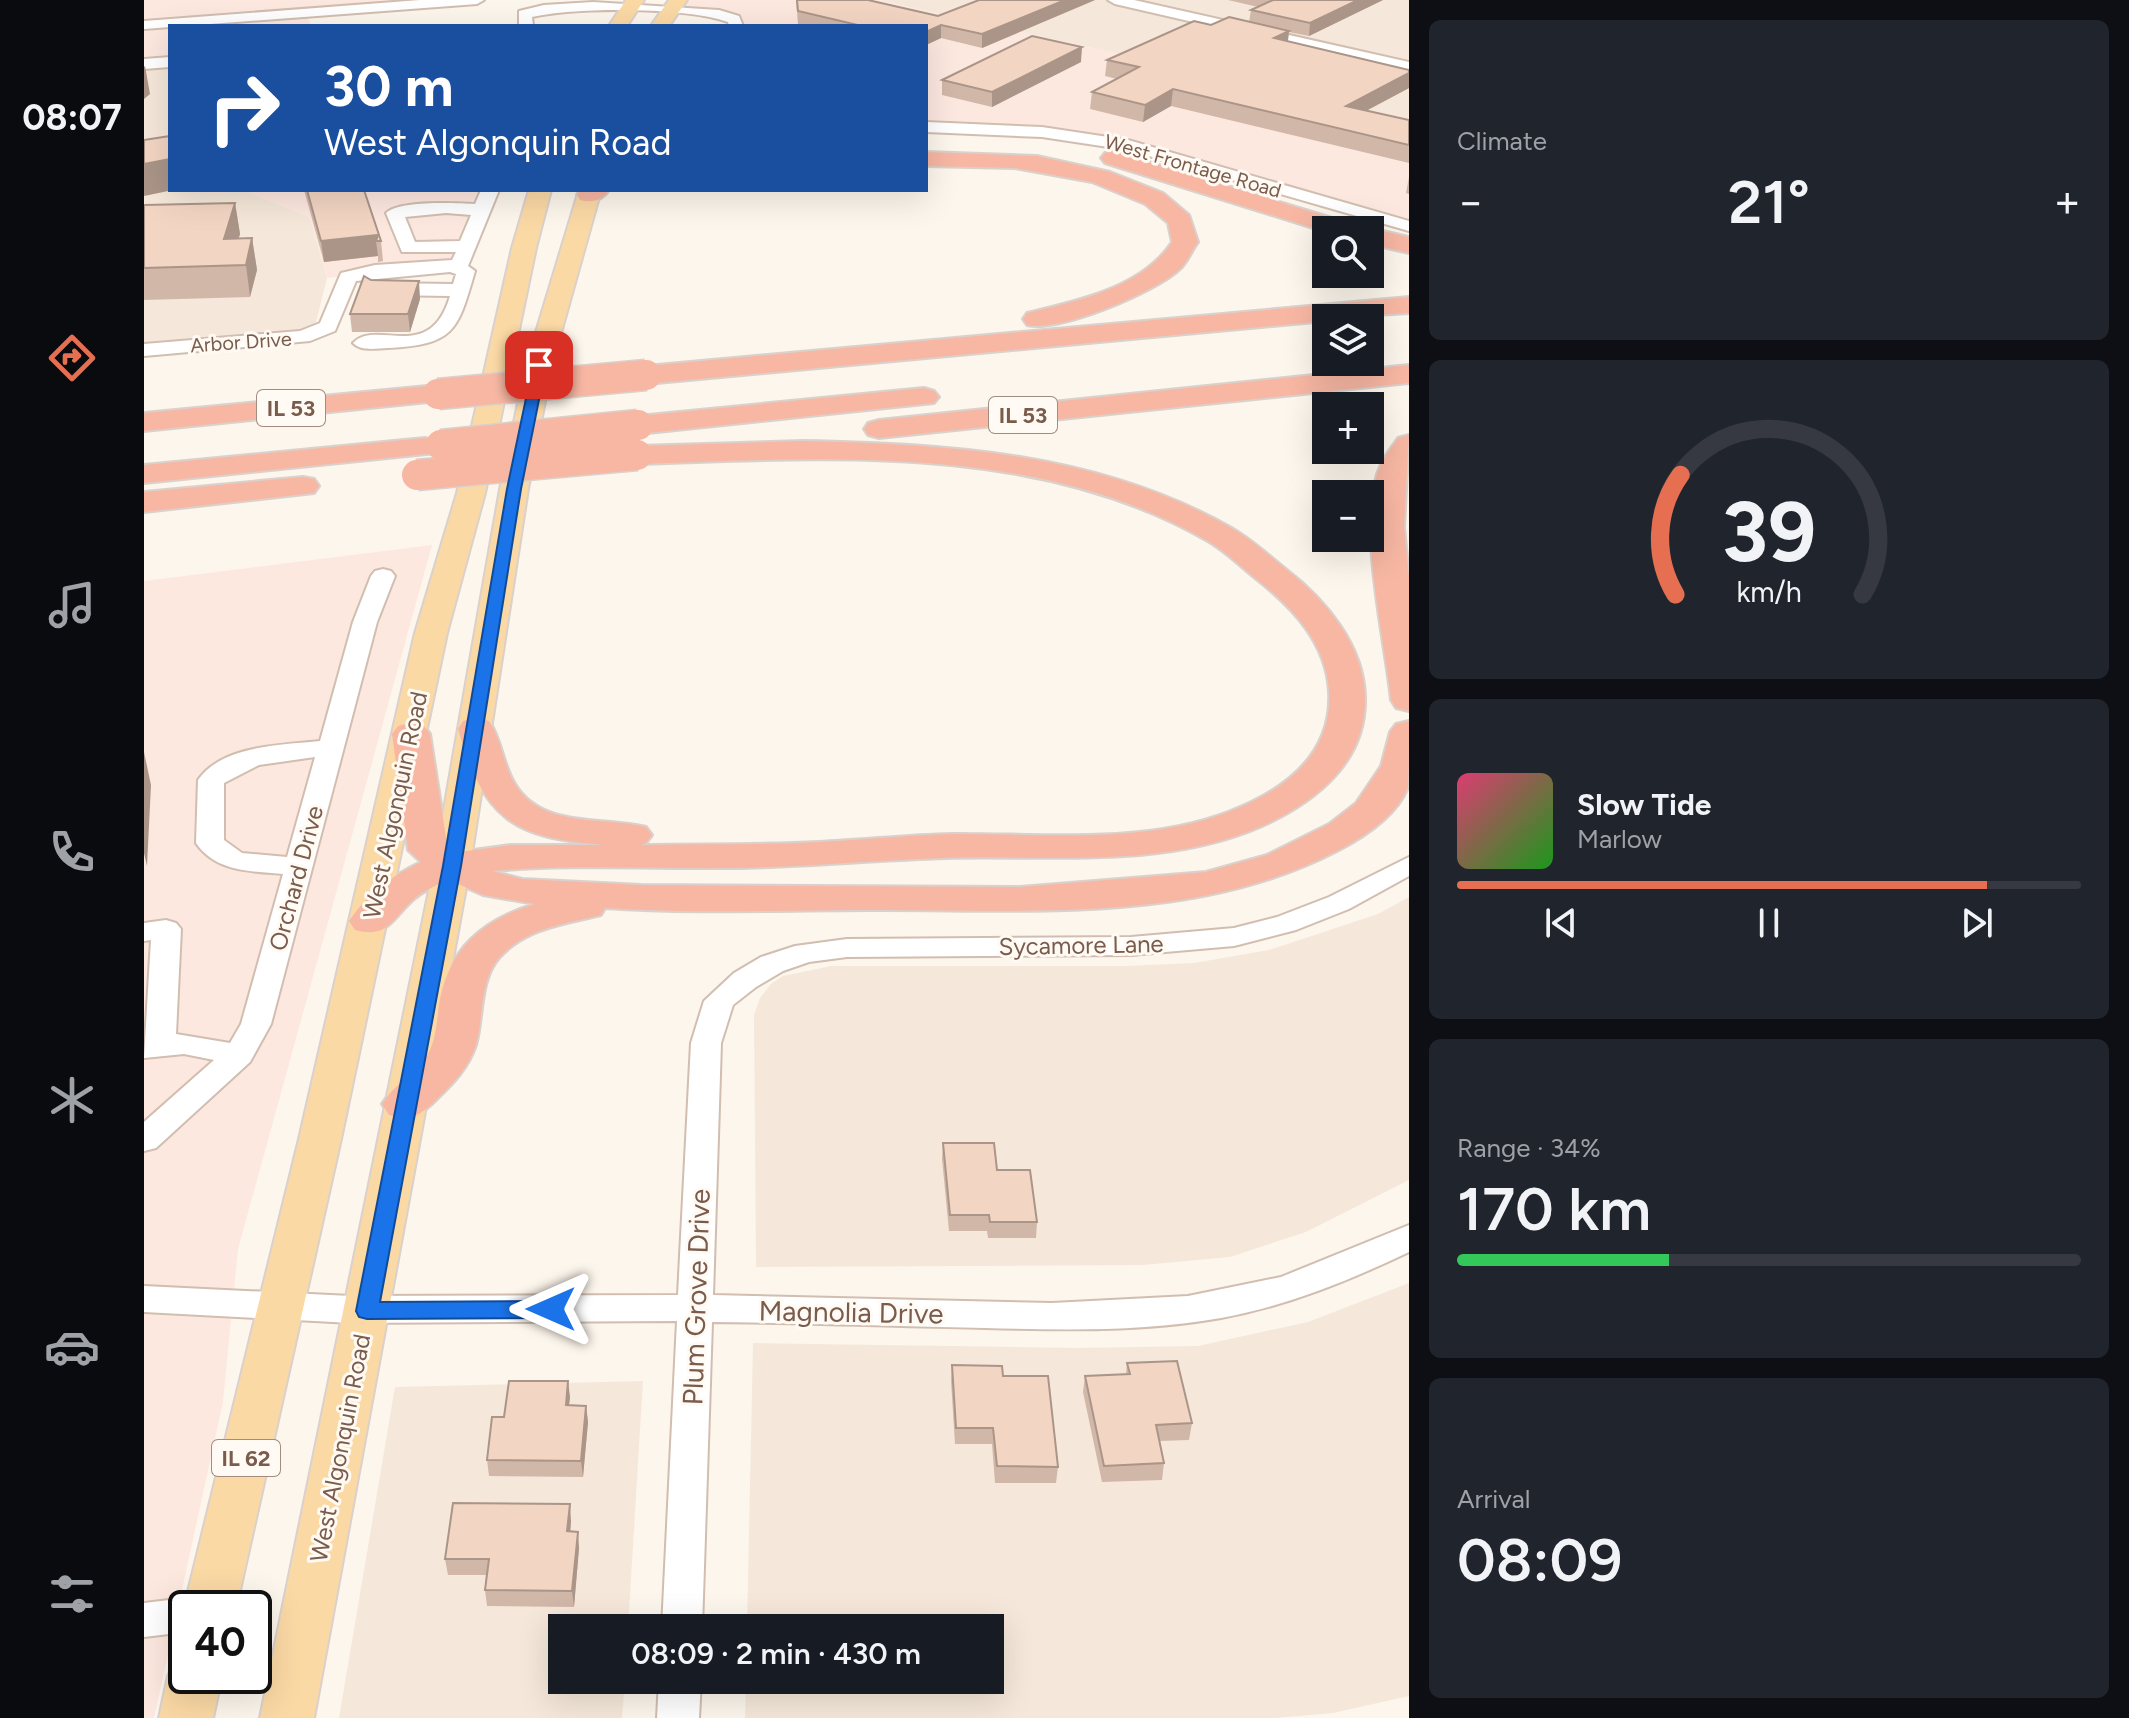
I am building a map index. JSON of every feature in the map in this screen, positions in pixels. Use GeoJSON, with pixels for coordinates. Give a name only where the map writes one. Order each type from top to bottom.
{"type":"FeatureCollection","features":[{"type":"Feature","properties":{"kind":"highway"},"geometry":{"type":"LineString","coordinates":[[928,142],[992,142],[1098,154],[1312,220]]}},
{"type":"Feature","properties":{"kind":"highway"},"geometry":{"type":"LineString","coordinates":[[755,365],[1074,312],[1147,283],[1170,266],[1183,249],[1186,238],[1184,229],[1171,212],[1158,201],[1101,177],[1019,161],[928,159]]}},
{"type":"Feature","properties":{"kind":"highway"},"geometry":{"type":"LineString","coordinates":[[1384,239],[1409,245]]}},
{"type":"Feature","properties":{"kind":"highway","name":"IL 53"},"geometry":{"type":"LineString","coordinates":[[640,413],[755,365],[1409,305]]}},
{"type":"Feature","properties":{"kind":"highway"},"geometry":{"type":"LineString","coordinates":[[1384,326],[1409,324]]}},
{"type":"Feature","properties":{"kind":"highway","name":"IL 53"},"geometry":{"type":"LineString","coordinates":[[144,474],[428,433],[640,413],[1312,334]]}},
{"type":"Feature","properties":{"kind":"highway"},"geometry":{"type":"LineString","coordinates":[[1384,353],[1409,350]]}},
{"type":"Feature","properties":{"kind":"highway","name":"IL 53"},"geometry":{"type":"LineString","coordinates":[[144,447],[428,433],[1312,359]]}},
{"type":"Feature","properties":{"kind":"highway","name":"IL 53"},"geometry":{"type":"LineString","coordinates":[[640,413],[1409,374]]}},
{"type":"Feature","properties":{"kind":"highway"},"geometry":{"type":"LineString","coordinates":[[370,921],[409,883],[452,866],[483,859],[811,854],[948,846],[1103,846],[1154,841],[1227,825],[1266,811],[1295,795],[1329,763],[1341,742],[1347,722],[1345,674],[1330,637],[1308,607],[1278,578],[1192,520],[1141,497],[1065,475],[933,452],[822,449],[640,413]]}},
{"type":"Feature","properties":{"kind":"highway","name":"IL 53"},"geometry":{"type":"LineString","coordinates":[[144,422],[428,433]]}},
{"type":"Feature","properties":{"kind":"highway","name":"IL 53"},"geometry":{"type":"LineString","coordinates":[[144,502],[252,491],[428,433]]}},
{"type":"Feature","properties":{"kind":"highway"},"geometry":{"type":"LineString","coordinates":[[1409,444],[1400,452],[1392,469],[1387,496],[1388,530],[1409,700]]}},
{"type":"Feature","properties":{"kind":"highway"},"geometry":{"type":"LineString","coordinates":[[144,512],[252,491]]}},
{"type":"Feature","properties":{"kind":"highway"},"geometry":{"type":"LineString","coordinates":[[476,729],[491,776],[502,796],[515,808],[544,822],[614,834],[824,836],[948,846]]}},
{"type":"Feature","properties":{"kind":"highway"},"geometry":{"type":"LineString","coordinates":[[411,734],[428,850],[478,880],[522,891],[641,898],[1020,900],[1150,893],[1209,884],[1281,864],[1343,832],[1370,811],[1390,786],[1400,766],[1409,732]]}},
{"type":"Feature","properties":{"kind":"highway"},"geometry":{"type":"LineString","coordinates":[[405,1104],[451,1055],[468,973],[491,942],[519,924],[542,915],[641,898]]}},
{"type":"Feature","properties":{"kind":"main road"},"geometry":{"type":"LineString","coordinates":[[619,24],[632,4]]}},
{"type":"Feature","properties":{"kind":"main road","name":"West Algonquin Road"},"geometry":{"type":"LineString","coordinates":[[214,1590],[370,921],[431,633],[471,493],[524,248],[539,192]]}},
{"type":"Feature","properties":{"kind":"main road","name":"West Algonquin Road"},"geometry":{"type":"LineString","coordinates":[[287,1718],[452,866],[514,489],[539,365],[592,192]]}},
{"type":"Feature","properties":{"kind":"main road"},"geometry":{"type":"LineString","coordinates":[[186,1718],[191,1694]]}},
{"type":"Feature","properties":{"kind":"street"},"geometry":{"type":"LineString","coordinates":[[144,25],[476,0]]}},
{"type":"Feature","properties":{"kind":"street"},"geometry":{"type":"LineString","coordinates":[[1115,0],[1409,67]]}},
{"type":"Feature","properties":{"kind":"street"},"geometry":{"type":"LineString","coordinates":[[526,24],[524,14],[541,8],[632,4],[670,12],[719,14],[734,19],[735,24]]}},
{"type":"Feature","properties":{"kind":"street"},"geometry":{"type":"LineString","coordinates":[[144,64],[168,62]]}},
{"type":"Feature","properties":{"kind":"street","name":"West Frontage Road"},"geometry":{"type":"LineString","coordinates":[[928,127],[1043,131],[1105,141],[1158,153],[1354,213],[1409,226]]}},
{"type":"Feature","properties":{"kind":"street"},"geometry":{"type":"LineString","coordinates":[[460,290],[344,289],[348,277],[367,270],[438,270],[460,264],[489,192]]}},
{"type":"Feature","properties":{"kind":"street"},"geometry":{"type":"LineString","coordinates":[[467,246],[408,248],[395,213],[446,208],[482,210]]}},
{"type":"Feature","properties":{"kind":"street"},"geometry":{"type":"LineString","coordinates":[[363,343],[425,338],[442,332],[451,320],[466,271],[452,266]]}},
{"type":"Feature","properties":{"kind":"street","name":"Arbor Drive"},"geometry":{"type":"LineString","coordinates":[[144,350],[303,337],[328,327],[344,289]]}},
{"type":"Feature","properties":{"kind":"street","name":"Orchard Drive"},"geometry":{"type":"LineString","coordinates":[[144,1140],[239,1055],[256,1024],[365,622],[383,576]]}},
{"type":"Feature","properties":{"kind":"street"},"geometry":{"type":"LineString","coordinates":[[299,867],[234,861],[210,843],[211,780],[222,770],[241,762],[331,747]]}},
{"type":"Feature","properties":{"kind":"street","name":"Sycamore Lane"},"geometry":{"type":"LineString","coordinates":[[745,980],[772,964],[805,953],[847,948],[1131,946],[1234,937],[1286,924],[1339,903],[1409,865]]}},
{"type":"Feature","properties":{"kind":"street"},"geometry":{"type":"LineString","coordinates":[[144,932],[166,929],[152,1047],[184,1044],[239,1055]]}},
{"type":"Feature","properties":{"kind":"street","name":"Plum Grove Drive"},"geometry":{"type":"LineString","coordinates":[[683,1614],[706,1043],[719,1001],[745,980]]}},
{"type":"Feature","properties":{"kind":"street","name":"Magnolia Drive"},"geometry":{"type":"LineString","coordinates":[[282,1309],[696,1308],[1083,1317],[1167,1311],[1253,1298],[1349,1265],[1409,1238]]}},
{"type":"Feature","properties":{"kind":"street"},"geometry":{"type":"LineString","coordinates":[[144,1299],[282,1309]]}},
{"type":"Feature","properties":{"kind":"street"},"geometry":{"type":"LineString","coordinates":[[144,1620],[168,1617]]}},
{"type":"Feature","properties":{"kind":"street"},"geometry":{"type":"LineString","coordinates":[[678,1718],[679,1694]]}},
{"type":"Feature","properties":{"kind":"shaded area"},"geometry":{"type":"Polygon","coordinates":[[[144,0],[448,0],[306,12],[310,24],[168,24],[168,55],[144,57],[144,0]]]}},
{"type":"Feature","properties":{"kind":"shaded area"},"geometry":{"type":"Polygon","coordinates":[[[678,0],[878,0],[1409,119],[1409,226],[1384,219],[1384,216],[1373,216],[1105,141],[928,127],[928,24],[735,24],[734,19],[671,9],[678,0]]]}},
{"type":"Feature","properties":{"kind":"shaded area"},"geometry":{"type":"Polygon","coordinates":[[[878,0],[1409,0],[1409,119],[878,0]]]}},
{"type":"Feature","properties":{"kind":"shaded area"},"geometry":{"type":"Polygon","coordinates":[[[168,66],[168,192],[250,192],[310,217],[327,278],[316,322],[301,331],[144,343],[144,68],[168,66]]]}},
{"type":"Feature","properties":{"kind":"shaded area"},"geometry":{"type":"Polygon","coordinates":[[[489,192],[460,264],[327,278],[310,217],[249,193],[489,192]]]}},
{"type":"Feature","properties":{"kind":"shaded area"},"geometry":{"type":"Polygon","coordinates":[[[432,545],[238,1249],[223,1402],[182,1590],[168,1590],[168,1654],[154,1718],[144,1718],[144,581],[432,545]]]}},
{"type":"Feature","properties":{"kind":"shaded area"},"geometry":{"type":"Polygon","coordinates":[[[1409,897],[1409,1180],[1306,1232],[1230,1257],[1143,1265],[756,1267],[754,1015],[760,998],[771,984],[783,976],[831,966],[1125,966],[1194,963],[1269,950],[1378,914],[1409,897]]]}},
{"type":"Feature","properties":{"kind":"shaded area"},"geometry":{"type":"Polygon","coordinates":[[[1409,1283],[1409,1696],[1333,1713],[1276,1718],[745,1718],[746,1694],[1004,1694],[1004,1614],[747,1614],[753,1343],[1076,1348],[1198,1346],[1308,1322],[1409,1283]]]}},
{"type":"Feature","properties":{"kind":"shaded area"},"geometry":{"type":"Polygon","coordinates":[[[643,1381],[629,1614],[548,1614],[548,1694],[624,1694],[622,1718],[339,1718],[395,1387],[643,1381]]]}},
{"type":"Feature","properties":{"kind":"building"},"geometry":{"type":"Polygon","coordinates":[[[797,0],[868,0],[938,16],[979,0],[1065,0],[982,34],[941,25],[928,31],[928,24],[854,24],[798,11],[797,0]]]}},
{"type":"Feature","properties":{"kind":"building"},"geometry":{"type":"Polygon","coordinates":[[[1273,0],[1358,0],[1310,23],[1251,10],[1273,0]]]}},
{"type":"Feature","properties":{"kind":"building"},"geometry":{"type":"Polygon","coordinates":[[[1229,17],[1289,31],[1274,38],[1409,70],[1409,73],[1346,106],[1409,120],[1409,145],[1173,89],[1145,105],[1092,92],[1139,67],[1107,60],[1194,21],[1211,25],[1229,17]]]}},
{"type":"Feature","properties":{"kind":"building"},"geometry":{"type":"Polygon","coordinates":[[[1032,36],[1082,47],[992,92],[942,80],[1032,36]]]}},
{"type":"Feature","properties":{"kind":"building"},"geometry":{"type":"Polygon","coordinates":[[[168,136],[168,159],[144,164],[144,140],[168,136]]]}},
{"type":"Feature","properties":{"kind":"building"},"geometry":{"type":"Polygon","coordinates":[[[308,192],[365,192],[381,241],[376,241],[378,235],[321,241],[308,192]]]}},
{"type":"Feature","properties":{"kind":"building"},"geometry":{"type":"Polygon","coordinates":[[[235,203],[224,239],[252,238],[246,265],[144,268],[144,205],[235,203]]]}},
{"type":"Feature","properties":{"kind":"building"},"geometry":{"type":"Polygon","coordinates":[[[364,276],[371,280],[419,281],[408,314],[350,314],[364,276]]]}},
{"type":"Feature","properties":{"kind":"building"},"geometry":{"type":"Polygon","coordinates":[[[943,1143],[994,1143],[997,1170],[1030,1170],[1037,1222],[990,1222],[989,1215],[950,1215],[943,1143]]]}},
{"type":"Feature","properties":{"kind":"building"},"geometry":{"type":"Polygon","coordinates":[[[1177,1361],[1192,1423],[1156,1425],[1164,1463],[1104,1466],[1085,1376],[1130,1374],[1127,1363],[1177,1361]]]}},
{"type":"Feature","properties":{"kind":"building"},"geometry":{"type":"Polygon","coordinates":[[[952,1365],[1002,1366],[1003,1376],[1048,1376],[1058,1467],[997,1466],[993,1428],[956,1428],[952,1365]]]}},
{"type":"Feature","properties":{"kind":"building"},"geometry":{"type":"Polygon","coordinates":[[[509,1381],[568,1381],[566,1405],[586,1406],[581,1461],[487,1460],[492,1417],[504,1417],[509,1381]]]}},
{"type":"Feature","properties":{"kind":"building"},"geometry":{"type":"Polygon","coordinates":[[[453,1503],[570,1504],[567,1531],[578,1532],[572,1591],[485,1590],[489,1559],[445,1559],[453,1503]]]}},
{"type":"Feature","properties":{"kind":"route"},"geometry":{"type":"LineString","coordinates":[[539,365],[514,489],[452,866],[367,1311],[551,1309]]}}]}
